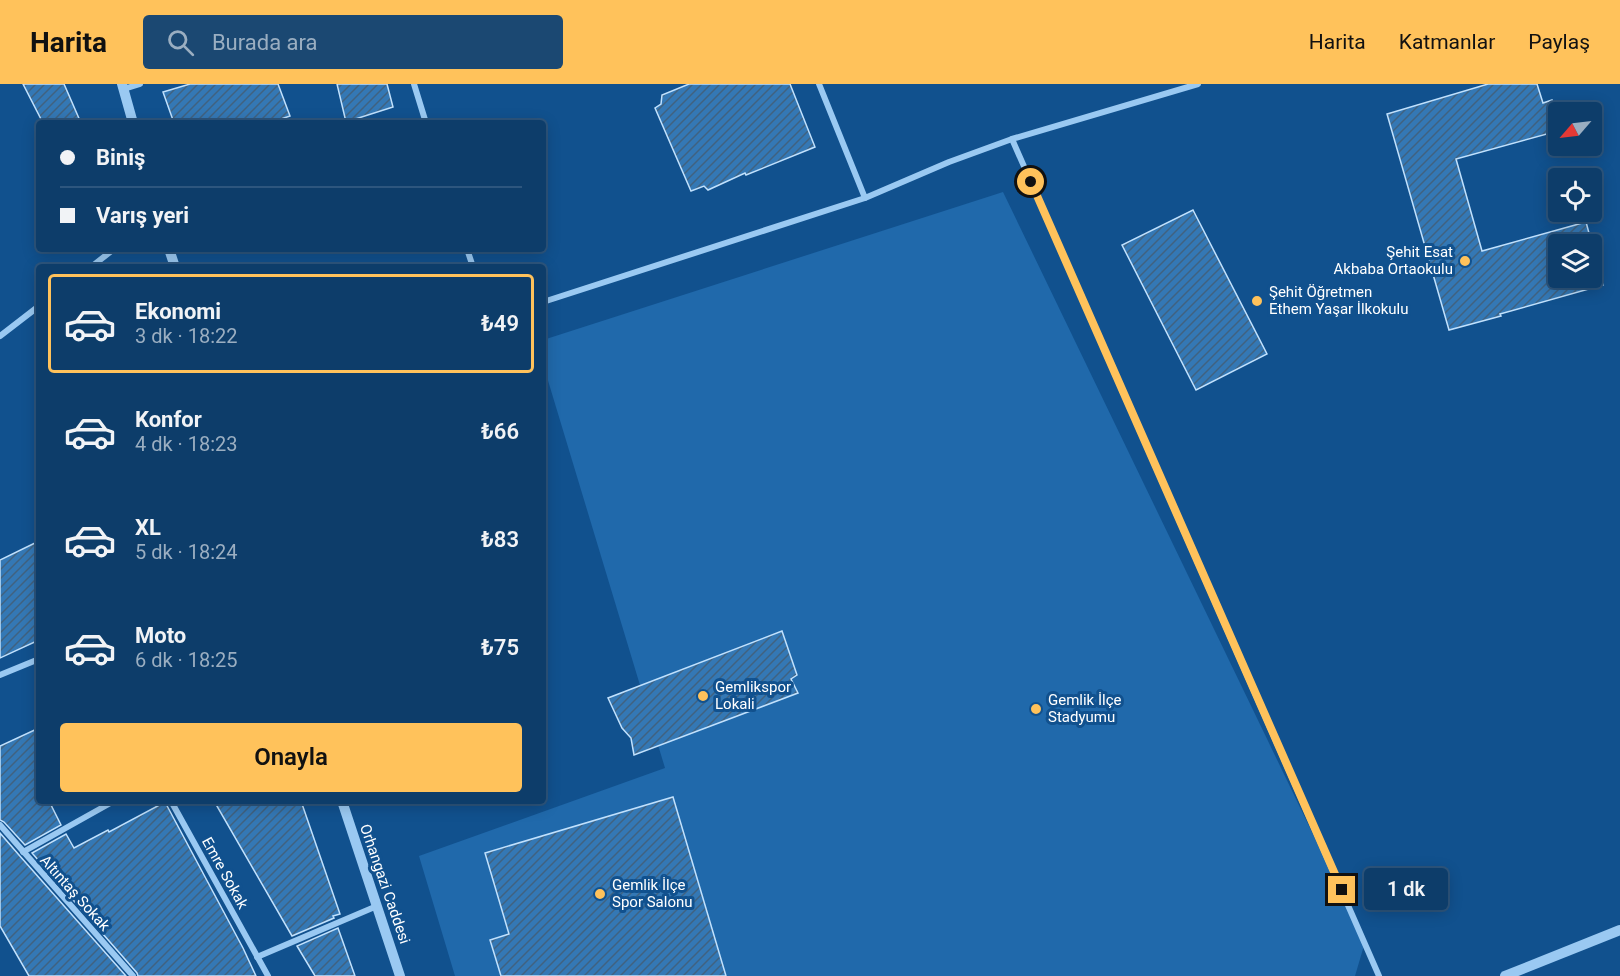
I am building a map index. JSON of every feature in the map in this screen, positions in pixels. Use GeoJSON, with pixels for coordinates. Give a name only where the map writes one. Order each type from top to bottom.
{"type":"FeatureCollection","features":[{"type":"Feature","properties":{"kind":"street"},"geometry":{"type":"LineString","coordinates":[[132,120],[123,86],[140,84]]}},
{"type":"Feature","properties":{"kind":"street"},"geometry":{"type":"LineString","coordinates":[[414,84],[425,120]]}},
{"type":"Feature","properties":{"kind":"street"},"geometry":{"type":"LineString","coordinates":[[819,84],[865,198]]}},
{"type":"Feature","properties":{"kind":"street"},"geometry":{"type":"LineString","coordinates":[[546,302],[865,198],[949,162],[1012,139],[1198,84]]}},
{"type":"Feature","properties":{"kind":"street"},"geometry":{"type":"LineString","coordinates":[[1012,139],[1379,976]]}},
{"type":"Feature","properties":{"kind":"street"},"geometry":{"type":"LineString","coordinates":[[95,264],[110,252]]}},
{"type":"Feature","properties":{"kind":"street"},"geometry":{"type":"LineString","coordinates":[[0,336],[36,308]]}},
{"type":"Feature","properties":{"kind":"street"},"geometry":{"type":"LineString","coordinates":[[0,675],[36,660]]}},
{"type":"Feature","properties":{"kind":"street"},"geometry":{"type":"LineString","coordinates":[[23,852],[109,804]]}},
{"type":"Feature","properties":{"kind":"street","name":"Emre Sokak"},"geometry":{"type":"LineString","coordinates":[[173,804],[268,976]]}},
{"type":"Feature","properties":{"kind":"street","name":"Orhangazi Caddesi"},"geometry":{"type":"LineString","coordinates":[[343,804],[400,976]]}},
{"type":"Feature","properties":{"kind":"street","name":"Altıntaş Sokak"},"geometry":{"type":"LineString","coordinates":[[0,825],[133,976]]}},
{"type":"Feature","properties":{"kind":"street"},"geometry":{"type":"LineString","coordinates":[[258,957],[377,906]]}},
{"type":"Feature","properties":{"kind":"street"},"geometry":{"type":"LineString","coordinates":[[1504,976],[1620,930]]}},
{"type":"Feature","properties":{"kind":"shaded area"},"geometry":{"type":"Polygon","coordinates":[[[1003,192],[1365,942],[1355,976],[455,976],[419,856],[665,768],[546,374],[546,339],[1003,192]]]}},
{"type":"Feature","properties":{"kind":"building"},"geometry":{"type":"Polygon","coordinates":[[[23,84],[64,84],[80,120],[41,120],[23,84]]]}},
{"type":"Feature","properties":{"kind":"building"},"geometry":{"type":"Polygon","coordinates":[[[190,84],[278,84],[290,116],[278,120],[173,120],[163,92],[190,84]]]}},
{"type":"Feature","properties":{"kind":"building"},"geometry":{"type":"Polygon","coordinates":[[[337,84],[387,84],[393,107],[346,120],[337,84]]]}},
{"type":"Feature","properties":{"kind":"building"},"geometry":{"type":"Polygon","coordinates":[[[689,84],[790,84],[815,147],[746,175],[745,173],[708,190],[704,186],[691,191],[655,108],[661,104],[662,95],[689,84]]]}},
{"type":"Feature","properties":{"kind":"building"},"geometry":{"type":"Polygon","coordinates":[[[1488,84],[1537,84],[1543,103],[1552,100],[1553,102],[1548,102],[1548,134],[1456,159],[1482,251],[1586,222],[1589,234],[1548,234],[1548,288],[1592,288],[1500,314],[1501,316],[1449,330],[1387,114],[1488,84]]]}},
{"type":"Feature","properties":{"kind":"building"},"geometry":{"type":"Polygon","coordinates":[[[1193,210],[1267,354],[1196,390],[1122,245],[1193,210]]]}},
{"type":"Feature","properties":{"kind":"building"},"geometry":{"type":"Polygon","coordinates":[[[36,542],[36,641],[0,658],[0,560],[36,542]]]}},
{"type":"Feature","properties":{"kind":"building","name":"Gemlikspor Lokali"},"geometry":{"type":"Polygon","coordinates":[[[782,631],[797,675],[791,679],[798,693],[634,755],[631,738],[622,728],[608,698],[782,631]]]}},
{"type":"Feature","properties":{"kind":"building"},"geometry":{"type":"Polygon","coordinates":[[[36,729],[36,804],[50,804],[61,825],[25,845],[0,820],[0,746],[36,729]]]}},
{"type":"Feature","properties":{"kind":"building","name":"Gemlik İlçe Spor Salonu"},"geometry":{"type":"Polygon","coordinates":[[[673,797],[726,976],[501,976],[490,940],[509,934],[485,853],[673,797]]]}},
{"type":"Feature","properties":{"kind":"building"},"geometry":{"type":"Polygon","coordinates":[[[161,804],[166,804],[256,976],[138,976],[32,853],[66,834],[74,848],[108,830],[109,832],[161,804]]]}},
{"type":"Feature","properties":{"kind":"building"},"geometry":{"type":"Polygon","coordinates":[[[216,804],[302,804],[340,914],[292,936],[216,804]]]}},
{"type":"Feature","properties":{"kind":"building"},"geometry":{"type":"Polygon","coordinates":[[[0,833],[126,976],[29,976],[0,926],[0,833]]]}},
{"type":"Feature","properties":{"kind":"building"},"geometry":{"type":"Polygon","coordinates":[[[338,928],[355,976],[315,976],[297,946],[338,928]]]}},
{"type":"Feature","properties":{"kind":"place","name":"Şehit Esat Akbaba Ortaokulu"},"geometry":{"type":"Point","coordinates":[1465,261]}},
{"type":"Feature","properties":{"kind":"place","name":"Şehit Öğretmen Ethem Yaşar İlkokulu"},"geometry":{"type":"Point","coordinates":[1257,301]}},
{"type":"Feature","properties":{"kind":"place","name":"Gemlikspor Lokali"},"geometry":{"type":"Point","coordinates":[703,696]}},
{"type":"Feature","properties":{"kind":"place","name":"Gemlik İlçe Stadyumu"},"geometry":{"type":"Point","coordinates":[1036,709]}},
{"type":"Feature","properties":{"kind":"place","name":"Gemlik İlçe Spor Salonu"},"geometry":{"type":"Point","coordinates":[600,894]}},
{"type":"Feature","properties":{"kind":"route"},"geometry":{"type":"LineString","coordinates":[[1031,182],[1342,890]]}}]}
